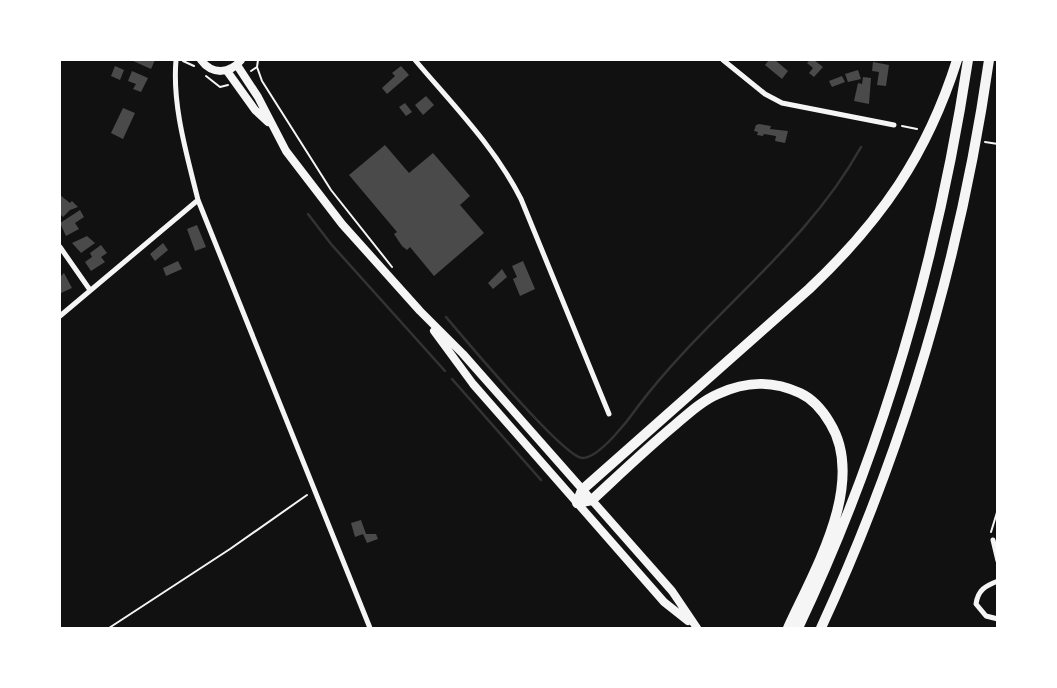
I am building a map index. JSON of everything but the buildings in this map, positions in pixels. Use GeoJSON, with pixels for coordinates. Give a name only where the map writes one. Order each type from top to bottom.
{"type":"FeatureCollection","features":[{"type":"Feature","properties":{"kind":"highway"},"geometry":{"type":"LineString","coordinates":[[577,503],[582,489],[840,260],[890,201],[919,153],[957,60]]}},
{"type":"Feature","properties":{"kind":"highway"},"geometry":{"type":"LineString","coordinates":[[798,628],[851,506],[890,394],[925,275],[951,162],[968,60]]}},
{"type":"Feature","properties":{"kind":"highway"},"geometry":{"type":"LineString","coordinates":[[821,628],[860,541],[918,377],[949,265],[979,126],[989,60]]}},
{"type":"Feature","properties":{"kind":"highway"},"geometry":{"type":"LineString","coordinates":[[577,503],[592,500],[656,441],[700,404],[715,395],[747,384],[761,383],[792,389],[806,396],[827,417],[836,432],[844,459],[844,480],[837,512],[788,628]]}},
{"type":"Feature","properties":{"kind":"main road"},"geometry":{"type":"LineString","coordinates":[[201,60],[212,69],[227,71],[239,62],[286,151],[342,224],[472,364],[672,591],[695,627]]}},
{"type":"Feature","properties":{"kind":"main road"},"geometry":{"type":"LineString","coordinates":[[227,71],[255,110],[270,124]]}},
{"type":"Feature","properties":{"kind":"main road"},"geometry":{"type":"LineString","coordinates":[[420,311],[473,384],[664,602],[695,627]]}},
{"type":"Feature","properties":{"kind":"street"},"geometry":{"type":"LineString","coordinates":[[176,60],[181,128],[198,200],[370,628]]}},
{"type":"Feature","properties":{"kind":"street"},"geometry":{"type":"LineString","coordinates":[[415,60],[486,142],[510,177],[609,414]]}},
{"type":"Feature","properties":{"kind":"street"},"geometry":{"type":"LineString","coordinates":[[723,60],[765,94],[782,103],[894,125]]}},
{"type":"Feature","properties":{"kind":"street"},"geometry":{"type":"LineString","coordinates":[[60,316],[198,200]]}},
{"type":"Feature","properties":{"kind":"street"},"geometry":{"type":"LineString","coordinates":[[60,247],[90,290]]}},
{"type":"Feature","properties":{"kind":"street"},"geometry":{"type":"LineString","coordinates":[[993,540],[998,561]]}},
{"type":"Feature","properties":{"kind":"street"},"geometry":{"type":"LineString","coordinates":[[998,581],[986,585],[978,594],[976,604],[986,616],[998,619]]}},
{"type":"Feature","properties":{"kind":"path"},"geometry":{"type":"LineString","coordinates":[[257,67],[268,91],[331,190],[392,264],[397,285]]}},
{"type":"Feature","properties":{"kind":"path"},"geometry":{"type":"LineString","coordinates":[[109,628],[314,491]]}},
{"type":"Feature","properties":{"kind":"path"},"geometry":{"type":"LineString","coordinates":[[993,540],[991,528],[998,509]]}},
{"type":"Feature","properties":{"kind":"waterway"},"geometry":{"type":"LineString","coordinates":[[446,317],[513,395],[555,438],[571,452],[582,458],[589,457],[614,437],[666,372],[784,249],[838,183],[861,147]]}},
{"type":"Feature","properties":{"kind":"waterway"},"geometry":{"type":"LineString","coordinates":[[308,214],[331,244],[445,371]]}},
{"type":"Feature","properties":{"kind":"waterway"},"geometry":{"type":"LineString","coordinates":[[452,379],[541,480]]}}]}
